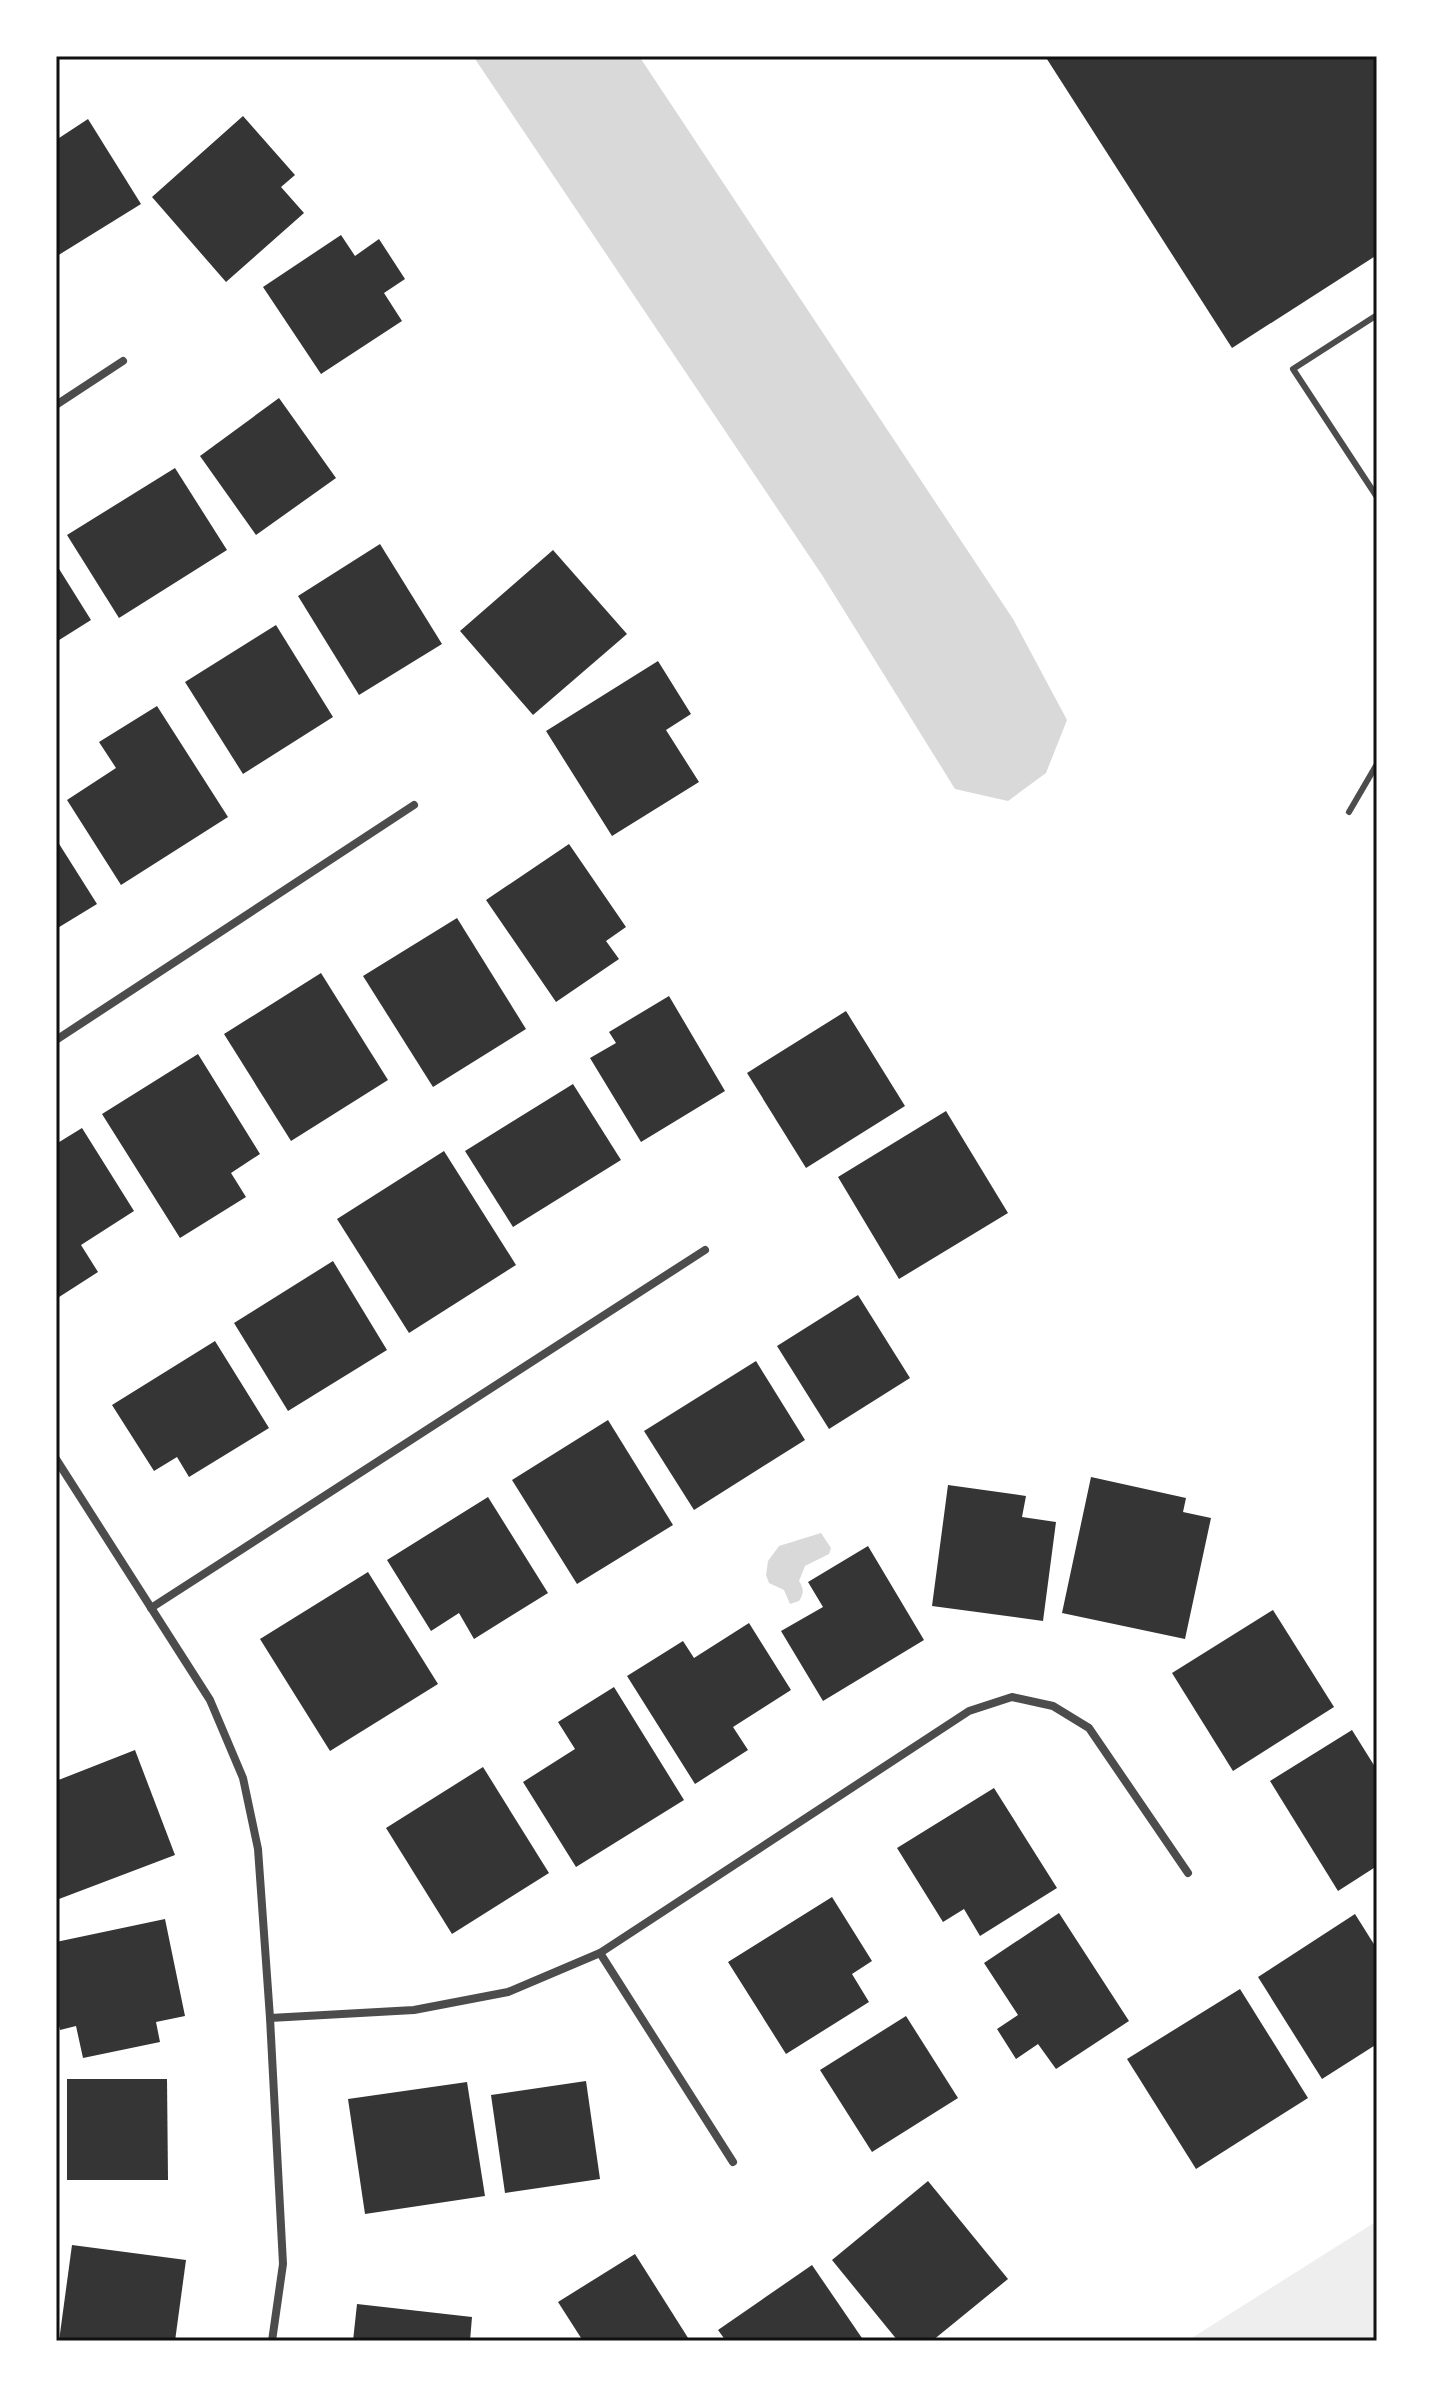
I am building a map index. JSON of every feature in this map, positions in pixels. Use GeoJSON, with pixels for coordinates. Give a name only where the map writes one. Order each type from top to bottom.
{"type":"FeatureCollection","features":[{"type":"Feature","properties":{"kind":"street"},"geometry":{"type":"LineString","coordinates":[[56,405],[123,361]]}},
{"type":"Feature","properties":{"kind":"street"},"geometry":{"type":"LineString","coordinates":[[56,1040],[414,805]]}},
{"type":"Feature","properties":{"kind":"street"},"geometry":{"type":"LineString","coordinates":[[151,1608],[705,1250]]}},
{"type":"Feature","properties":{"kind":"street"},"geometry":{"type":"LineString","coordinates":[[56,1459],[210,1700],[243,1778],[258,1849],[283,2264],[272,2341]]}},
{"type":"Feature","properties":{"kind":"street"},"geometry":{"type":"LineString","coordinates":[[270,2018],[427,2008],[508,1992],[600,1953],[969,1711],[1012,1697],[1053,1706],[1089,1728],[1188,1873]]}},
{"type":"Feature","properties":{"kind":"street"},"geometry":{"type":"LineString","coordinates":[[600,1953],[733,2162]]}},
{"type":"Feature","properties":{"kind":"lane"},"geometry":{"type":"LineString","coordinates":[[1377,315],[1293,369],[1377,497]]}},
{"type":"Feature","properties":{"kind":"lane"},"geometry":{"type":"LineString","coordinates":[[1349,812],[1377,764]]}},
{"type":"Feature","properties":{"kind":"shaded area"},"geometry":{"type":"Polygon","coordinates":[[[473,56],[639,56],[1013,619],[1067,720],[1046,773],[1008,801],[955,789],[822,575],[473,56]]]}},
{"type":"Feature","properties":{"kind":"shaded area"},"geometry":{"type":"Polygon","coordinates":[[[821,1533],[831,1548],[829,1554],[805,1566],[799,1581],[802,1596],[799,1601],[790,1604],[784,1590],[769,1583],[766,1575],[768,1561],[779,1546],[821,1533]]]}},
{"type":"Feature","properties":{"kind":"shaded area"},"geometry":{"type":"Polygon","coordinates":[[[1377,2221],[1377,2341],[1187,2341],[1377,2221]]]}},
{"type":"Feature","properties":{"kind":"building"},"geometry":{"type":"Polygon","coordinates":[[[1045,56],[1377,56],[1377,255],[1232,348],[1045,56]]]}},
{"type":"Feature","properties":{"kind":"building"},"geometry":{"type":"Polygon","coordinates":[[[243,116],[295,175],[281,187],[304,213],[226,282],[152,197],[243,116]]]}},
{"type":"Feature","properties":{"kind":"building"},"geometry":{"type":"Polygon","coordinates":[[[88,119],[141,204],[57,256],[56,140],[88,119]]]}},
{"type":"Feature","properties":{"kind":"building"},"geometry":{"type":"Polygon","coordinates":[[[341,235],[355,256],[379,239],[405,279],[384,293],[402,321],[321,374],[263,287],[341,235]]]}},
{"type":"Feature","properties":{"kind":"building"},"geometry":{"type":"Polygon","coordinates":[[[279,398],[336,478],[256,535],[200,456],[279,398]]]}},
{"type":"Feature","properties":{"kind":"building"},"geometry":{"type":"Polygon","coordinates":[[[175,468],[227,550],[119,618],[67,535],[175,468]]]}},
{"type":"Feature","properties":{"kind":"building"},"geometry":{"type":"Polygon","coordinates":[[[380,544],[442,644],[359,695],[298,596],[380,544]]]}},
{"type":"Feature","properties":{"kind":"building"},"geometry":{"type":"Polygon","coordinates":[[[553,550],[627,634],[533,715],[460,631],[553,550]]]}},
{"type":"Feature","properties":{"kind":"building"},"geometry":{"type":"Polygon","coordinates":[[[56,564],[91,620],[56,642],[56,564]]]}},
{"type":"Feature","properties":{"kind":"building"},"geometry":{"type":"Polygon","coordinates":[[[276,625],[333,717],[243,774],[185,682],[276,625]]]}},
{"type":"Feature","properties":{"kind":"building"},"geometry":{"type":"Polygon","coordinates":[[[658,661],[691,714],[666,730],[699,782],[612,836],[546,731],[658,661]]]}},
{"type":"Feature","properties":{"kind":"building"},"geometry":{"type":"Polygon","coordinates":[[[157,706],[228,817],[121,885],[67,800],[116,768],[99,742],[157,706]]]}},
{"type":"Feature","properties":{"kind":"building"},"geometry":{"type":"Polygon","coordinates":[[[56,839],[97,904],[56,929],[56,839]]]}},
{"type":"Feature","properties":{"kind":"building"},"geometry":{"type":"Polygon","coordinates":[[[569,844],[626,927],[606,941],[619,959],[556,1002],[486,900],[569,844]]]}},
{"type":"Feature","properties":{"kind":"building"},"geometry":{"type":"Polygon","coordinates":[[[457,918],[526,1029],[433,1087],[363,976],[457,918]]]}},
{"type":"Feature","properties":{"kind":"building"},"geometry":{"type":"Polygon","coordinates":[[[321,973],[388,1080],[291,1141],[224,1034],[321,973]]]}},
{"type":"Feature","properties":{"kind":"building"},"geometry":{"type":"Polygon","coordinates":[[[669,996],[725,1091],[641,1142],[590,1058],[616,1043],[609,1032],[669,996]]]}},
{"type":"Feature","properties":{"kind":"building"},"geometry":{"type":"Polygon","coordinates":[[[846,1011],[905,1106],[806,1168],[747,1073],[846,1011]]]}},
{"type":"Feature","properties":{"kind":"building"},"geometry":{"type":"Polygon","coordinates":[[[198,1054],[260,1154],[231,1173],[246,1197],[180,1238],[102,1114],[198,1054]]]}},
{"type":"Feature","properties":{"kind":"building"},"geometry":{"type":"Polygon","coordinates":[[[573,1084],[621,1160],[513,1227],[465,1151],[573,1084]]]}},
{"type":"Feature","properties":{"kind":"building"},"geometry":{"type":"Polygon","coordinates":[[[946,1111],[1008,1213],[899,1279],[838,1177],[946,1111]]]}},
{"type":"Feature","properties":{"kind":"building"},"geometry":{"type":"Polygon","coordinates":[[[82,1128],[134,1211],[81,1245],[98,1272],[56,1299],[56,1144],[82,1128]]]}},
{"type":"Feature","properties":{"kind":"building"},"geometry":{"type":"Polygon","coordinates":[[[444,1151],[516,1265],[409,1333],[337,1219],[444,1151]]]}},
{"type":"Feature","properties":{"kind":"building"},"geometry":{"type":"Polygon","coordinates":[[[333,1261],[387,1350],[288,1411],[234,1323],[333,1261]]]}},
{"type":"Feature","properties":{"kind":"building"},"geometry":{"type":"Polygon","coordinates":[[[858,1295],[910,1378],[829,1429],[777,1346],[858,1295]]]}},
{"type":"Feature","properties":{"kind":"building"},"geometry":{"type":"Polygon","coordinates":[[[215,1341],[269,1428],[189,1477],[177,1457],[154,1471],[112,1405],[215,1341]]]}},
{"type":"Feature","properties":{"kind":"building"},"geometry":{"type":"Polygon","coordinates":[[[756,1361],[805,1440],[694,1510],[644,1431],[756,1361]]]}},
{"type":"Feature","properties":{"kind":"building"},"geometry":{"type":"Polygon","coordinates":[[[608,1420],[673,1525],[577,1584],[512,1480],[608,1420]]]}},
{"type":"Feature","properties":{"kind":"building"},"geometry":{"type":"Polygon","coordinates":[[[1091,1477],[1186,1498],[1183,1512],[1211,1518],[1185,1639],[1062,1613],[1091,1477]]]}},
{"type":"Feature","properties":{"kind":"building"},"geometry":{"type":"Polygon","coordinates":[[[948,1485],[1026,1496],[1022,1517],[1056,1522],[1043,1621],[932,1606],[948,1485]]]}},
{"type":"Feature","properties":{"kind":"building"},"geometry":{"type":"Polygon","coordinates":[[[488,1497],[548,1593],[474,1639],[459,1613],[431,1631],[387,1560],[488,1497]]]}},
{"type":"Feature","properties":{"kind":"building"},"geometry":{"type":"Polygon","coordinates":[[[868,1546],[924,1640],[823,1701],[781,1631],[823,1607],[808,1582],[868,1546]]]}},
{"type":"Feature","properties":{"kind":"building"},"geometry":{"type":"Polygon","coordinates":[[[368,1572],[438,1684],[330,1751],[260,1639],[368,1572]]]}},
{"type":"Feature","properties":{"kind":"building"},"geometry":{"type":"Polygon","coordinates":[[[1273,1610],[1334,1707],[1233,1771],[1172,1673],[1273,1610]]]}},
{"type":"Feature","properties":{"kind":"building"},"geometry":{"type":"Polygon","coordinates":[[[749,1623],[791,1690],[733,1727],[748,1750],[695,1784],[627,1676],[683,1641],[694,1658],[749,1623]]]}},
{"type":"Feature","properties":{"kind":"building"},"geometry":{"type":"Polygon","coordinates":[[[614,1687],[684,1800],[576,1867],[523,1782],[575,1749],[558,1722],[614,1687]]]}},
{"type":"Feature","properties":{"kind":"building"},"geometry":{"type":"Polygon","coordinates":[[[1352,1730],[1377,1770],[1377,1866],[1338,1891],[1270,1781],[1352,1730]]]}},
{"type":"Feature","properties":{"kind":"building"},"geometry":{"type":"Polygon","coordinates":[[[135,1750],[175,1855],[59,1899],[56,1892],[56,1781],[135,1750]]]}},
{"type":"Feature","properties":{"kind":"building"},"geometry":{"type":"Polygon","coordinates":[[[483,1767],[549,1873],[452,1934],[386,1828],[483,1767]]]}},
{"type":"Feature","properties":{"kind":"building"},"geometry":{"type":"Polygon","coordinates":[[[994,1788],[1057,1888],[980,1936],[964,1909],[943,1922],[897,1848],[994,1788]]]}},
{"type":"Feature","properties":{"kind":"building"},"geometry":{"type":"Polygon","coordinates":[[[832,1897],[872,1961],[852,1974],[869,2002],[786,2054],[728,1962],[832,1897]]]}},
{"type":"Feature","properties":{"kind":"building"},"geometry":{"type":"Polygon","coordinates":[[[1059,1913],[1129,2021],[1056,2069],[1038,2044],[1016,2059],[997,2029],[1018,2015],[984,1963],[1059,1913]]]}},
{"type":"Feature","properties":{"kind":"building"},"geometry":{"type":"Polygon","coordinates":[[[1355,1914],[1377,1949],[1377,2044],[1322,2079],[1258,1977],[1355,1914]]]}},
{"type":"Feature","properties":{"kind":"building"},"geometry":{"type":"Polygon","coordinates":[[[165,1919],[185,2016],[156,2022],[160,2042],[83,2058],[76,2026],[60,2030],[56,2013],[56,1942],[165,1919]]]}},
{"type":"Feature","properties":{"kind":"building"},"geometry":{"type":"Polygon","coordinates":[[[1240,1989],[1308,2098],[1196,2169],[1127,2059],[1240,1989]]]}},
{"type":"Feature","properties":{"kind":"building"},"geometry":{"type":"Polygon","coordinates":[[[906,2016],[958,2098],[872,2152],[820,2070],[906,2016]]]}},
{"type":"Feature","properties":{"kind":"building"},"geometry":{"type":"Polygon","coordinates":[[[67,2079],[167,2079],[168,2180],[67,2180],[67,2079]]]}},
{"type":"Feature","properties":{"kind":"building"},"geometry":{"type":"Polygon","coordinates":[[[586,2081],[600,2179],[505,2193],[491,2095],[586,2081]]]}},
{"type":"Feature","properties":{"kind":"building"},"geometry":{"type":"Polygon","coordinates":[[[467,2082],[485,2196],[365,2214],[348,2099],[467,2082]]]}},
{"type":"Feature","properties":{"kind":"building"},"geometry":{"type":"Polygon","coordinates":[[[928,2181],[1008,2279],[932,2341],[898,2341],[832,2260],[928,2181]]]}},
{"type":"Feature","properties":{"kind":"building"},"geometry":{"type":"Polygon","coordinates":[[[72,2245],[186,2260],[175,2341],[59,2341],[72,2245]]]}},
{"type":"Feature","properties":{"kind":"building"},"geometry":{"type":"Polygon","coordinates":[[[635,2254],[690,2341],[583,2341],[558,2302],[635,2254]]]}},
{"type":"Feature","properties":{"kind":"building"},"geometry":{"type":"Polygon","coordinates":[[[812,2265],[864,2341],[726,2341],[718,2330],[812,2265]]]}},
{"type":"Feature","properties":{"kind":"building"},"geometry":{"type":"Polygon","coordinates":[[[357,2304],[472,2317],[470,2341],[353,2341],[357,2304]]]}}]}
